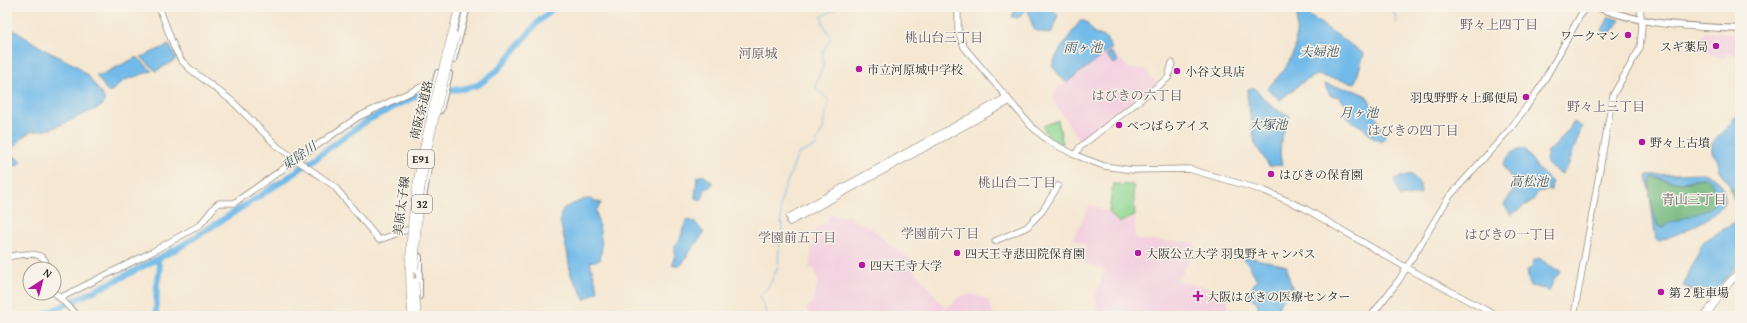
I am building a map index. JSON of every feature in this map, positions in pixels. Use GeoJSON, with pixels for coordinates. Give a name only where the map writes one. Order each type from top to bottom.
{"type":"FeatureCollection","features":[{"type":"Feature","properties":{"kind":"highway","name":"南阪奈道路"},"geometry":{"type":"LineString","coordinates":[[412,315],[411,246],[417,182],[429,122],[458,7]]}},
{"type":"Feature","properties":{"kind":"highway","name":"南阪奈道路"},"geometry":{"type":"LineString","coordinates":[[412,315],[422,183],[433,124],[464,7]]}},
{"type":"Feature","properties":{"kind":"highway"},"geometry":{"type":"LineString","coordinates":[[1705,316],[1740,271]]}},
{"type":"Feature","properties":{"kind":"highway"},"geometry":{"type":"LineString","coordinates":[[1710,316],[1740,278]]}},
{"type":"Feature","properties":{"kind":"main road","name":"美原太子線"},"geometry":{"type":"LineString","coordinates":[[412,315],[408,289],[409,229],[415,178],[434,86],[458,7]]}},
{"type":"Feature","properties":{"kind":"main road","name":"美原太子線"},"geometry":{"type":"LineString","coordinates":[[421,316],[418,276],[420,225],[430,153],[467,7]]}},
{"type":"Feature","properties":{"kind":"main road"},"geometry":{"type":"LineString","coordinates":[[1597,7],[1641,20],[1667,25],[1740,30]]}},
{"type":"Feature","properties":{"kind":"street"},"geometry":{"type":"LineString","coordinates":[[159,7],[180,60],[232,101],[272,142],[334,186],[379,240],[420,225]]}},
{"type":"Feature","properties":{"kind":"street"},"geometry":{"type":"LineString","coordinates":[[958,7],[958,30],[964,47],[1041,135],[1075,155],[1093,163],[1114,169],[1142,170],[1189,168],[1265,191],[1304,208],[1407,268],[1497,316]]}},
{"type":"Feature","properties":{"kind":"street"},"geometry":{"type":"LineString","coordinates":[[1371,316],[1407,268],[1449,197],[1510,129],[1532,100],[1585,7]]}},
{"type":"Feature","properties":{"kind":"street"},"geometry":{"type":"LineString","coordinates":[[1574,316],[1613,95],[1638,53],[1642,39],[1640,7]]}},
{"type":"Feature","properties":{"kind":"street"},"geometry":{"type":"LineString","coordinates":[[1075,155],[1080,147],[1168,78],[1172,63]]}},
{"type":"Feature","properties":{"kind":"street"},"geometry":{"type":"LineString","coordinates":[[62,298],[150,254],[200,225],[216,205],[219,203],[234,202],[298,161],[358,117],[421,87],[434,86]]}},
{"type":"Feature","properties":{"kind":"street"},"geometry":{"type":"LineString","coordinates":[[789,219],[1009,99]]}},
{"type":"Feature","properties":{"kind":"street"},"geometry":{"type":"LineString","coordinates":[[995,241],[1026,227],[1045,208],[1058,186]]}},
{"type":"Feature","properties":{"kind":"street"},"geometry":{"type":"LineString","coordinates":[[7,257],[40,255],[45,261]]}},
{"type":"Feature","properties":{"kind":"street"},"geometry":{"type":"LineString","coordinates":[[62,300],[78,316]]}},
{"type":"Feature","properties":{"kind":"shaded area"},"geometry":{"type":"Polygon","coordinates":[[[1705,32],[1740,34],[1740,51],[1737,57],[1729,52],[1724,58],[1720,58],[1697,47],[1695,45],[1705,32]]]}},
{"type":"Feature","properties":{"kind":"shaded area"},"geometry":{"type":"Polygon","coordinates":[[[1110,49],[1129,68],[1144,69],[1149,71],[1149,76],[1158,83],[1081,143],[1053,101],[1056,89],[1110,49]]]}},
{"type":"Feature","properties":{"kind":"shaded area","name":"大阪公立大学 羽曳野キャンパス"},"geometry":{"type":"Polygon","coordinates":[[[1090,204],[1109,213],[1119,224],[1135,218],[1135,237],[1138,240],[1194,242],[1195,246],[1181,276],[1176,280],[1226,293],[1228,299],[1227,316],[1098,316],[1098,305],[1095,297],[1105,270],[1080,261],[1087,245],[1073,239],[1090,204]]]}},
{"type":"Feature","properties":{"kind":"shaded area","name":"四天王寺大学"},"geometry":{"type":"Polygon","coordinates":[[[830,213],[837,216],[851,216],[854,221],[868,226],[912,261],[913,270],[926,283],[945,309],[961,296],[971,294],[987,299],[994,316],[810,316],[806,309],[813,302],[818,281],[814,269],[809,269],[813,237],[817,227],[826,222],[830,213]]]}},
{"type":"Feature","properties":{"kind":"green space"},"geometry":{"type":"Polygon","coordinates":[[[1058,120],[1063,145],[1048,136],[1043,126],[1058,120]]]}},
{"type":"Feature","properties":{"kind":"green space"},"geometry":{"type":"Polygon","coordinates":[[[1653,177],[1680,183],[1707,178],[1714,186],[1715,199],[1713,204],[1710,209],[1702,213],[1662,228],[1658,226],[1651,201],[1650,187],[1653,177]]]}},
{"type":"Feature","properties":{"kind":"green space"},"geometry":{"type":"Polygon","coordinates":[[[1113,184],[1133,185],[1135,216],[1119,223],[1109,212],[1113,184]]]}},
{"type":"Feature","properties":{"kind":"green space"},"geometry":{"type":"Polygon","coordinates":[[[1730,188],[1740,195],[1740,202],[1733,199],[1730,188]]]}},
{"type":"Feature","properties":{"kind":"water"},"geometry":{"type":"Polygon","coordinates":[[[1016,7],[1051,7],[1058,15],[1051,34],[1034,30],[1027,8],[1018,18],[1012,17],[1016,7]]]}},
{"type":"Feature","properties":{"kind":"water","name":"夫婦池"},"geometry":{"type":"Polygon","coordinates":[[[1298,7],[1303,7],[1307,14],[1364,54],[1355,83],[1316,75],[1304,81],[1280,100],[1267,89],[1285,69],[1295,49],[1298,7]]]}},
{"type":"Feature","properties":{"kind":"water"},"geometry":{"type":"Polygon","coordinates":[[[1609,17],[1620,20],[1608,36],[1602,30],[1609,17]]]}},
{"type":"Feature","properties":{"kind":"water","name":"雨ヶ池"},"geometry":{"type":"Polygon","coordinates":[[[1080,21],[1085,21],[1095,34],[1105,37],[1112,48],[1066,83],[1052,66],[1059,51],[1080,21]]]}},
{"type":"Feature","properties":{"kind":"water"},"geometry":{"type":"Polygon","coordinates":[[[7,26],[47,51],[77,66],[90,78],[104,98],[104,103],[102,106],[51,129],[30,132],[25,135],[13,149],[7,145],[7,26]]]}},
{"type":"Feature","properties":{"kind":"water"},"geometry":{"type":"Polygon","coordinates":[[[169,45],[176,57],[175,60],[156,71],[141,57],[169,45]]]}},
{"type":"Feature","properties":{"kind":"water"},"geometry":{"type":"Polygon","coordinates":[[[1111,52],[1118,61],[1114,64],[1106,55],[1111,52]]]}},
{"type":"Feature","properties":{"kind":"water"},"geometry":{"type":"Polygon","coordinates":[[[137,57],[152,71],[125,80],[109,93],[96,75],[101,75],[137,57]]]}},
{"type":"Feature","properties":{"kind":"water","name":"月ヶ池"},"geometry":{"type":"Polygon","coordinates":[[[1325,84],[1353,90],[1367,96],[1384,133],[1385,137],[1382,142],[1374,138],[1362,127],[1349,119],[1346,113],[1346,104],[1337,96],[1331,96],[1326,89],[1325,84]]]}},
{"type":"Feature","properties":{"kind":"water","name":"大塚池"},"geometry":{"type":"Polygon","coordinates":[[[1255,88],[1266,101],[1284,114],[1290,116],[1280,146],[1282,165],[1269,166],[1255,144],[1247,96],[1248,89],[1255,88]]]}},
{"type":"Feature","properties":{"kind":"water"},"geometry":{"type":"Polygon","coordinates":[[[1740,110],[1740,194],[1731,188],[1719,170],[1718,161],[1712,152],[1712,143],[1730,124],[1740,110]]]}},
{"type":"Feature","properties":{"kind":"water"},"geometry":{"type":"Polygon","coordinates":[[[1574,122],[1582,127],[1568,166],[1562,174],[1548,165],[1546,160],[1548,151],[1558,143],[1574,122]]]}},
{"type":"Feature","properties":{"kind":"water","name":"高松池"},"geometry":{"type":"Polygon","coordinates":[[[1524,148],[1538,169],[1552,182],[1551,190],[1538,192],[1533,200],[1511,215],[1504,205],[1513,191],[1515,183],[1506,171],[1503,164],[1511,153],[1524,148]]]}},
{"type":"Feature","properties":{"kind":"water"},"geometry":{"type":"Polygon","coordinates":[[[7,151],[21,161],[19,165],[7,167],[7,151]]]}},
{"type":"Feature","properties":{"kind":"water"},"geometry":{"type":"Polygon","coordinates":[[[1411,174],[1420,185],[1421,194],[1400,197],[1394,179],[1411,174]]]}},
{"type":"Feature","properties":{"kind":"water"},"geometry":{"type":"Polygon","coordinates":[[[1707,174],[1719,182],[1724,191],[1725,203],[1711,216],[1695,226],[1660,241],[1656,240],[1647,175],[1707,174]],[[1653,177],[1651,181],[1650,194],[1653,208],[1658,226],[1662,228],[1671,222],[1708,210],[1714,204],[1715,193],[1711,181],[1707,178],[1699,178],[1681,183],[1653,177]]]}},
{"type":"Feature","properties":{"kind":"water"},"geometry":{"type":"Polygon","coordinates":[[[703,175],[713,183],[710,187],[705,189],[702,200],[695,198],[697,177],[703,175]]]}},
{"type":"Feature","properties":{"kind":"water"},"geometry":{"type":"Polygon","coordinates":[[[585,199],[590,199],[601,203],[596,211],[601,235],[601,254],[600,260],[590,262],[598,291],[584,300],[579,287],[572,278],[560,221],[561,213],[564,208],[585,199]]]}},
{"type":"Feature","properties":{"kind":"water"},"geometry":{"type":"Polygon","coordinates":[[[1740,219],[1740,262],[1709,298],[1683,286],[1703,242],[1740,219]]]}},
{"type":"Feature","properties":{"kind":"water"},"geometry":{"type":"Polygon","coordinates":[[[686,220],[695,222],[704,233],[689,253],[688,252],[686,259],[680,266],[672,264],[675,255],[675,245],[680,239],[686,220]]]}},
{"type":"Feature","properties":{"kind":"water"},"geometry":{"type":"Polygon","coordinates":[[[1243,256],[1287,266],[1287,272],[1293,290],[1281,301],[1275,316],[1259,315],[1257,302],[1249,296],[1249,291],[1257,280],[1249,265],[1243,259],[1243,256]]]}},
{"type":"Feature","properties":{"kind":"water"},"geometry":{"type":"Polygon","coordinates":[[[1539,258],[1554,269],[1560,270],[1560,273],[1554,279],[1549,292],[1545,289],[1530,286],[1527,270],[1532,268],[1533,261],[1539,258]]]}},
{"type":"Feature","properties":{"kind":"waterway","name":"東除川"},"geometry":{"type":"LineString","coordinates":[[41,316],[115,281],[180,247],[286,179],[368,120],[420,94],[443,90],[462,89],[478,85],[498,70],[538,22],[555,7]]}},
{"type":"Feature","properties":{"kind":"waterway"},"geometry":{"type":"LineString","coordinates":[[766,316],[760,295],[769,286],[778,267],[782,230],[780,206],[784,190],[798,154],[816,146],[823,129],[829,101],[816,88],[816,84],[823,67],[823,52],[831,37],[823,24],[822,16],[839,7]]}},
{"type":"Feature","properties":{"kind":"waterway"},"geometry":{"type":"LineString","coordinates":[[1395,7],[1393,10],[1397,20],[1396,23]]}},
{"type":"Feature","properties":{"kind":"waterway"},"geometry":{"type":"LineString","coordinates":[[156,316],[157,284],[160,269],[157,259]]}},
{"type":"Feature","properties":{"kind":"place","name":"ワークマン"},"geometry":{"type":"Point","coordinates":[1628,35]}},
{"type":"Feature","properties":{"kind":"place","name":"スギ薬局"},"geometry":{"type":"Point","coordinates":[1716,46]}},
{"type":"Feature","properties":{"kind":"place","name":"市立河原城中学校"},"geometry":{"type":"Point","coordinates":[859,69]}},
{"type":"Feature","properties":{"kind":"place","name":"小谷文具店"},"geometry":{"type":"Point","coordinates":[1177,71]}},
{"type":"Feature","properties":{"kind":"place","name":"羽曳野野々上郵便局"},"geometry":{"type":"Point","coordinates":[1526,97]}},
{"type":"Feature","properties":{"kind":"place","name":"べつばらアイス"},"geometry":{"type":"Point","coordinates":[1119,125]}},
{"type":"Feature","properties":{"kind":"place","name":"野々上古墳"},"geometry":{"type":"Point","coordinates":[1642,142]}},
{"type":"Feature","properties":{"kind":"place","name":"はびきの保育園"},"geometry":{"type":"Point","coordinates":[1271,174]}},
{"type":"Feature","properties":{"kind":"place","name":"四天王寺悲田院保育園"},"geometry":{"type":"Point","coordinates":[957,253]}},
{"type":"Feature","properties":{"kind":"place","name":"大阪公立大学 羽曳野キャンパス"},"geometry":{"type":"Point","coordinates":[1138,253]}},
{"type":"Feature","properties":{"kind":"place","name":"四天王寺大学"},"geometry":{"type":"Point","coordinates":[862,265]}},
{"type":"Feature","properties":{"kind":"place","name":"第２駐車場"},"geometry":{"type":"Point","coordinates":[1661,292]}},
{"type":"Feature","properties":{"kind":"place","name":"大阪はびきの医療センター"},"geometry":{"type":"Point","coordinates":[1198,296]}},
{"type":"Feature","properties":{"kind":"district","name":"野々上四丁目"},"geometry":{"type":"Point","coordinates":[1499,24]}},
{"type":"Feature","properties":{"kind":"district","name":"桃山台三丁目"},"geometry":{"type":"Point","coordinates":[944,37]}},
{"type":"Feature","properties":{"kind":"district","name":"河原城"},"geometry":{"type":"Point","coordinates":[758,53]}},
{"type":"Feature","properties":{"kind":"district","name":"はびきの六丁目"},"geometry":{"type":"Point","coordinates":[1137,95]}},
{"type":"Feature","properties":{"kind":"district","name":"野々上三丁目"},"geometry":{"type":"Point","coordinates":[1606,106]}},
{"type":"Feature","properties":{"kind":"district","name":"はびきの四丁目"},"geometry":{"type":"Point","coordinates":[1413,130]}},
{"type":"Feature","properties":{"kind":"district","name":"桃山台二丁目"},"geometry":{"type":"Point","coordinates":[1017,182]}},
{"type":"Feature","properties":{"kind":"district","name":"青山三丁目"},"geometry":{"type":"Point","coordinates":[1694,199]}},
{"type":"Feature","properties":{"kind":"district","name":"学園前六丁目"},"geometry":{"type":"Point","coordinates":[940,233]}},
{"type":"Feature","properties":{"kind":"district","name":"はびきの一丁目"},"geometry":{"type":"Point","coordinates":[1510,234]}},
{"type":"Feature","properties":{"kind":"district","name":"学園前五丁目"},"geometry":{"type":"Point","coordinates":[797,237]}}]}
